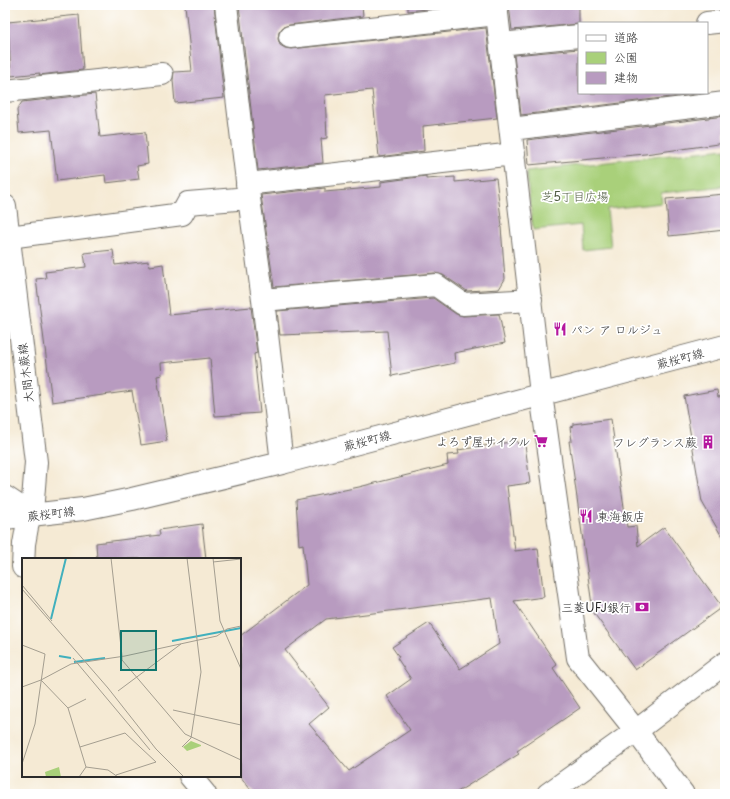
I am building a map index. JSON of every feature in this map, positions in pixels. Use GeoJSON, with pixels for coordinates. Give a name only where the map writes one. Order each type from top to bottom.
{"type":"FeatureCollection","features":[{"type":"Feature","properties":{"kind":"street"},"geometry":{"type":"LineString","coordinates":[[226,5],[282,463]]}},
{"type":"Feature","properties":{"kind":"street"},"geometry":{"type":"LineString","coordinates":[[290,37],[497,9],[541,394],[578,658],[636,730],[683,794]]}},
{"type":"Feature","properties":{"kind":"street"},"geometry":{"type":"LineString","coordinates":[[708,23],[725,21]]}},
{"type":"Feature","properties":{"kind":"street"},"geometry":{"type":"LineString","coordinates":[[501,44],[578,36]]}},
{"type":"Feature","properties":{"kind":"street"},"geometry":{"type":"LineString","coordinates":[[5,91],[162,74]]}},
{"type":"Feature","properties":{"kind":"street"},"geometry":{"type":"LineString","coordinates":[[511,129],[725,103]]}},
{"type":"Feature","properties":{"kind":"street"},"geometry":{"type":"LineString","coordinates":[[9,237],[182,214],[188,203],[248,191],[514,154]]}},
{"type":"Feature","properties":{"kind":"street","name":"大間木蕨線"},"geometry":{"type":"LineString","coordinates":[[5,206],[36,462],[33,500],[24,544],[23,558]]}},
{"type":"Feature","properties":{"kind":"street"},"geometry":{"type":"LineString","coordinates":[[263,300],[436,285],[463,304],[531,300]]}},
{"type":"Feature","properties":{"kind":"street","name":"蕨桜町線"},"geometry":{"type":"LineString","coordinates":[[5,518],[83,509],[125,501],[282,463],[725,346]]}},
{"type":"Feature","properties":{"kind":"street"},"geometry":{"type":"LineString","coordinates":[[5,497],[29,516]]}},
{"type":"Feature","properties":{"kind":"street"},"geometry":{"type":"LineString","coordinates":[[548,794],[725,663]]}},
{"type":"Feature","properties":{"kind":"street"},"geometry":{"type":"LineString","coordinates":[[191,777],[205,794]]}},
{"type":"Feature","properties":{"kind":"green space","name":"芝5丁目広場"},"geometry":{"type":"Polygon","coordinates":[[[725,149],[725,186],[661,193],[662,203],[607,209],[611,247],[583,250],[581,225],[533,230],[526,171],[725,149]]]}},
{"type":"Feature","properties":{"kind":"building"},"geometry":{"type":"Polygon","coordinates":[[[185,5],[214,5],[224,98],[175,103],[173,80],[174,72],[192,71],[185,5]]]}},
{"type":"Feature","properties":{"kind":"building"},"geometry":{"type":"Polygon","coordinates":[[[239,5],[362,5],[363,16],[283,27],[279,32],[278,39],[280,45],[291,49],[486,28],[497,118],[423,126],[424,151],[379,157],[372,90],[325,95],[327,138],[321,139],[323,163],[258,170],[239,5]]]}},
{"type":"Feature","properties":{"kind":"building"},"geometry":{"type":"Polygon","coordinates":[[[408,5],[465,5],[408,11],[408,5]]]}},
{"type":"Feature","properties":{"kind":"building"},"geometry":{"type":"Polygon","coordinates":[[[509,5],[579,5],[578,24],[512,30],[509,5]]]}},
{"type":"Feature","properties":{"kind":"building"},"geometry":{"type":"Polygon","coordinates":[[[79,15],[83,70],[39,75],[40,73],[11,76],[8,22],[79,15]]]}},
{"type":"Feature","properties":{"kind":"building"},"geometry":{"type":"Polygon","coordinates":[[[578,49],[578,94],[696,94],[521,115],[514,55],[578,49]]]}},
{"type":"Feature","properties":{"kind":"building"},"geometry":{"type":"Polygon","coordinates":[[[95,94],[100,137],[145,132],[148,164],[137,166],[139,179],[106,183],[105,175],[57,181],[51,130],[19,133],[17,110],[22,102],[95,94]]]}},
{"type":"Feature","properties":{"kind":"building"},"geometry":{"type":"Polygon","coordinates":[[[725,116],[725,143],[645,154],[529,165],[527,140],[725,116]]]}},
{"type":"Feature","properties":{"kind":"building"},"geometry":{"type":"Polygon","coordinates":[[[426,176],[426,179],[455,177],[455,182],[496,178],[502,226],[505,279],[499,289],[467,291],[443,275],[435,273],[274,287],[261,195],[325,188],[325,192],[381,187],[381,182],[426,176]]]}},
{"type":"Feature","properties":{"kind":"building"},"geometry":{"type":"Polygon","coordinates":[[[725,194],[725,230],[669,236],[666,199],[725,194]]]}},
{"type":"Feature","properties":{"kind":"building"},"geometry":{"type":"Polygon","coordinates":[[[113,250],[115,265],[149,261],[150,266],[163,264],[169,315],[251,307],[257,353],[254,354],[260,413],[215,416],[210,358],[161,363],[162,375],[157,376],[167,441],[141,445],[132,391],[52,402],[36,279],[46,278],[45,272],[86,267],[84,253],[113,250]]]}},
{"type":"Feature","properties":{"kind":"building"},"geometry":{"type":"Polygon","coordinates":[[[433,298],[456,314],[463,316],[499,314],[505,343],[454,353],[455,363],[392,376],[387,331],[280,335],[277,311],[433,298]]]}},
{"type":"Feature","properties":{"kind":"building","name":"フレグランス蕨"},"geometry":{"type":"Polygon","coordinates":[[[717,390],[718,397],[725,396],[725,542],[702,502],[684,396],[717,390]]]}},
{"type":"Feature","properties":{"kind":"building"},"geometry":{"type":"Polygon","coordinates":[[[611,419],[627,527],[636,526],[638,546],[664,527],[722,607],[635,670],[593,612],[569,441],[572,441],[570,427],[573,426],[573,424],[611,419]]]}},
{"type":"Feature","properties":{"kind":"building"},"geometry":{"type":"Polygon","coordinates":[[[517,441],[518,445],[525,444],[530,483],[507,486],[515,551],[538,548],[544,597],[514,601],[557,665],[553,668],[580,708],[517,751],[519,754],[454,794],[254,794],[241,777],[241,635],[307,585],[303,544],[299,545],[296,500],[359,487],[448,465],[447,455],[459,454],[458,450],[517,441]],[[492,598],[326,619],[285,650],[329,707],[309,724],[349,771],[410,730],[387,696],[411,679],[397,658],[399,657],[392,647],[429,623],[460,669],[499,644],[492,598]]]}},
{"type":"Feature","properties":{"kind":"building"},"geometry":{"type":"Polygon","coordinates":[[[202,524],[206,558],[97,558],[96,543],[160,535],[159,530],[202,524]]]}},
{"type":"Feature","properties":{"kind":"place","name":"パン ア ロルジュ"},"geometry":{"type":"Point","coordinates":[560,329]}},
{"type":"Feature","properties":{"kind":"place","name":"よろず屋サイクル"},"geometry":{"type":"Point","coordinates":[541,441]}},
{"type":"Feature","properties":{"kind":"place","name":"フレグランス蕨"},"geometry":{"type":"Point","coordinates":[708,442]}},
{"type":"Feature","properties":{"kind":"place","name":"東海飯店"},"geometry":{"type":"Point","coordinates":[586,516]}},
{"type":"Feature","properties":{"kind":"place","name":"三菱UFJ銀行"},"geometry":{"type":"Point","coordinates":[642,607]}}]}
